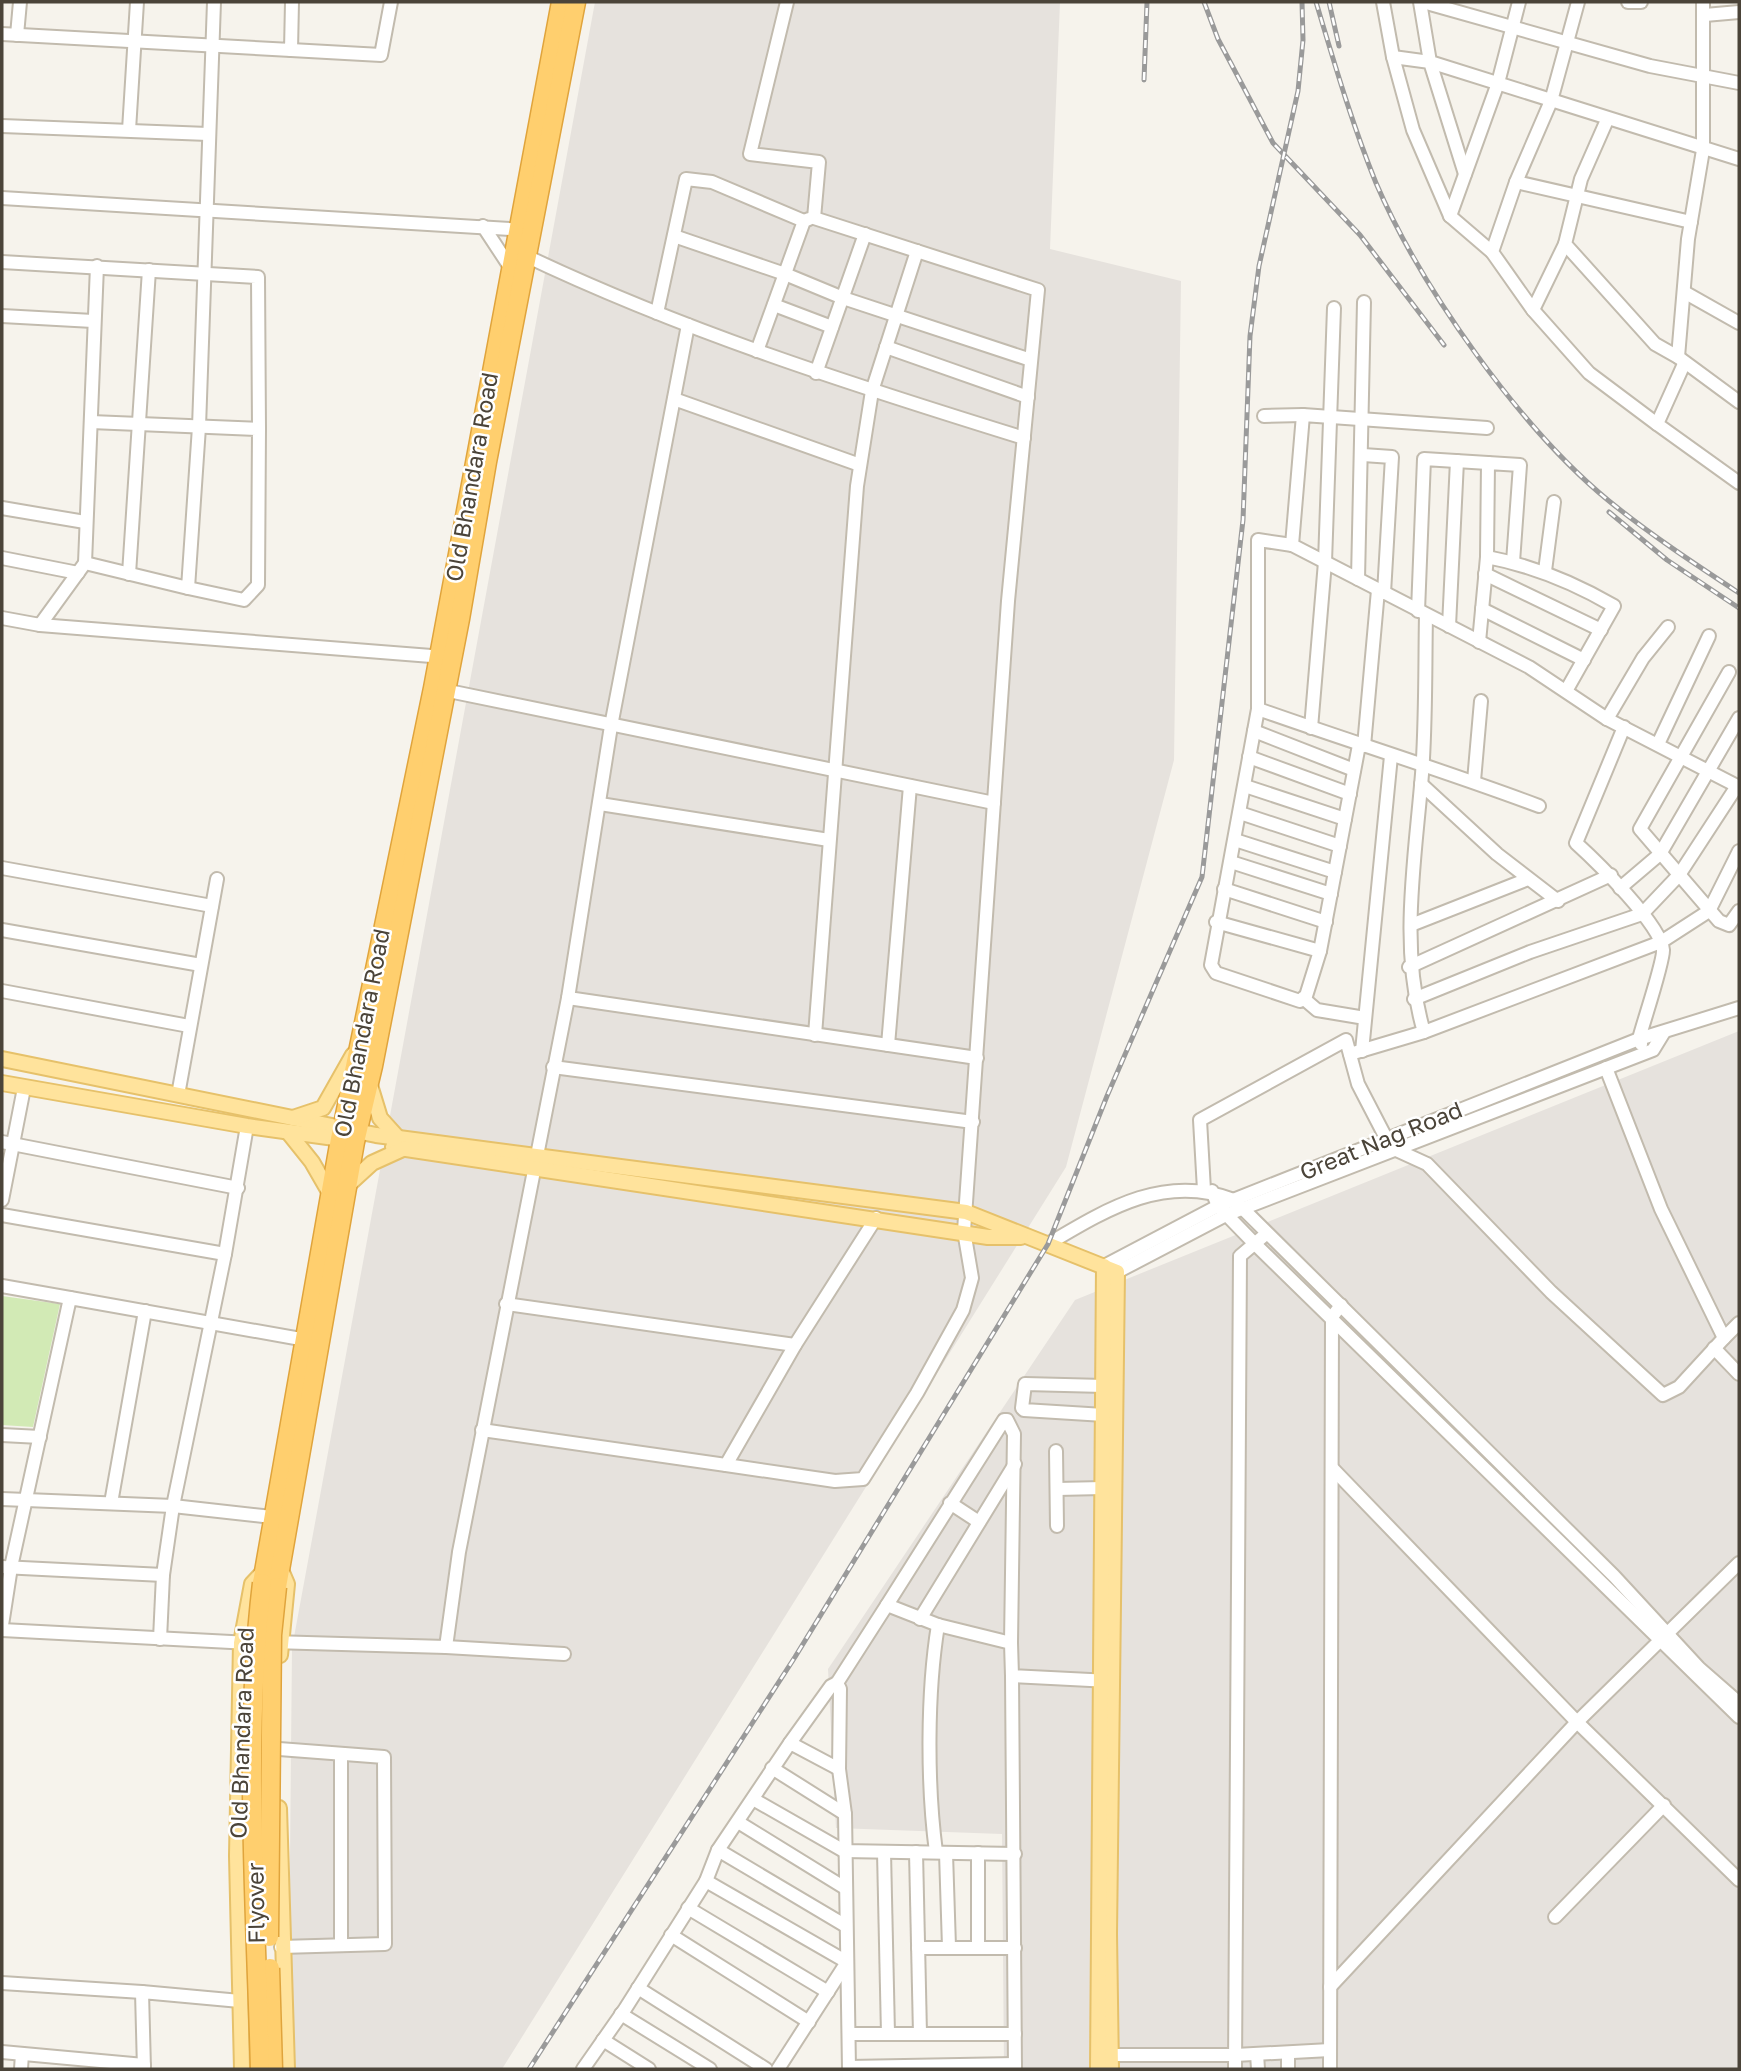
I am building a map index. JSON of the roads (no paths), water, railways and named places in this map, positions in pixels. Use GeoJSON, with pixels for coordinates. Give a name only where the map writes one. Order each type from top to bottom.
{"type":"FeatureCollection","features":[{"type":"Feature","properties":{"kind":"highway","name":"Old Bhandara Road"},"geometry":{"type":"LineString","coordinates":[[272,1577],[272,1517],[313,1341],[331,1195],[349,1135],[361,1039],[387,948],[439,689],[517,258],[526,230],[561,2]]}},
{"type":"Feature","properties":{"kind":"highway"},"geometry":{"type":"LineString","coordinates":[[526,230],[576,2]]}},
{"type":"Feature","properties":{"kind":"highway"},"geometry":{"type":"LineString","coordinates":[[272,1577],[313,1341],[349,1184],[349,1135],[369,1082],[387,948]]}},
{"type":"Feature","properties":{"kind":"highway","name":"Flyover"},"geometry":{"type":"LineString","coordinates":[[260,2069],[254,1706],[256,1634],[272,1577]]}},
{"type":"Feature","properties":{"kind":"highway","name":"Flyover"},"geometry":{"type":"LineString","coordinates":[[272,1577],[268,1895],[273,2069]]}},
{"type":"Feature","properties":{"kind":"main road"},"geometry":{"type":"LineString","coordinates":[[2,1083],[247,1126],[290,1125],[323,1108],[361,1039]]}},
{"type":"Feature","properties":{"kind":"main road"},"geometry":{"type":"LineString","coordinates":[[2,1059],[178,1095],[290,1125],[349,1135],[534,1160],[796,1188],[904,1206],[966,1212],[1111,1269]]}},
{"type":"Feature","properties":{"kind":"main road"},"geometry":{"type":"LineString","coordinates":[[369,1082],[380,1118],[402,1143]]}},
{"type":"Feature","properties":{"kind":"main road"},"geometry":{"type":"LineString","coordinates":[[290,1125],[331,1195]]}},
{"type":"Feature","properties":{"kind":"main road"},"geometry":{"type":"LineString","coordinates":[[349,1184],[372,1163],[402,1143]]}},
{"type":"Feature","properties":{"kind":"main road"},"geometry":{"type":"LineString","coordinates":[[534,1160],[988,1237],[1028,1237]]}},
{"type":"Feature","properties":{"kind":"main road"},"geometry":{"type":"LineString","coordinates":[[1111,1269],[1104,1386],[1103,1488],[1111,2062]]}},
{"type":"Feature","properties":{"kind":"main road"},"geometry":{"type":"LineString","coordinates":[[1098,2069],[1107,1681],[1111,1269]]}},
{"type":"Feature","properties":{"kind":"main road"},"geometry":{"type":"LineString","coordinates":[[272,1577],[287,1584],[280,1642],[279,1749],[281,1947],[287,2069]]}},
{"type":"Feature","properties":{"kind":"main road","name":"Old Bhandara Road"},"geometry":{"type":"LineString","coordinates":[[242,2069],[237,1856],[241,1643],[252,1584],[272,1577]]}},
{"type":"Feature","properties":{"kind":"street"},"geometry":{"type":"LineString","coordinates":[[17,35],[20,2]]}},
{"type":"Feature","properties":{"kind":"street"},"geometry":{"type":"LineString","coordinates":[[129,130],[137,2]]}},
{"type":"Feature","properties":{"kind":"street"},"geometry":{"type":"LineString","coordinates":[[188,588],[199,427],[214,2]]}},
{"type":"Feature","properties":{"kind":"street"},"geometry":{"type":"LineString","coordinates":[[291,50],[292,2]]}},
{"type":"Feature","properties":{"kind":"street"},"geometry":{"type":"LineString","coordinates":[[2,34],[381,55],[391,2]]}},
{"type":"Feature","properties":{"kind":"street"},"geometry":{"type":"LineString","coordinates":[[757,351],[785,274],[809,219],[819,162],[750,154],[787,2]]}},
{"type":"Feature","properties":{"kind":"street"},"geometry":{"type":"LineString","coordinates":[[1383,2],[1393,57],[1413,130],[1450,216],[1492,253],[1534,310],[1589,373],[1739,483]]}},
{"type":"Feature","properties":{"kind":"street"},"geometry":{"type":"LineString","coordinates":[[1465,174],[1430,62],[1422,2],[1650,66],[1739,83]]}},
{"type":"Feature","properties":{"kind":"street"},"geometry":{"type":"LineString","coordinates":[[1450,216],[1498,83],[1518,2]]}},
{"type":"Feature","properties":{"kind":"street"},"geometry":{"type":"LineString","coordinates":[[1492,253],[1516,182],[1550,101],[1578,2]]}},
{"type":"Feature","properties":{"kind":"street"},"geometry":{"type":"LineString","coordinates":[[1628,2],[1641,2]]}},
{"type":"Feature","properties":{"kind":"street"},"geometry":{"type":"LineString","coordinates":[[1657,424],[1681,360],[1691,222],[1703,150],[1701,75],[1704,8],[1739,12]]}},
{"type":"Feature","properties":{"kind":"street"},"geometry":{"type":"LineString","coordinates":[[1393,57],[1430,62],[1607,120],[1739,159]]}},
{"type":"Feature","properties":{"kind":"street"},"geometry":{"type":"LineString","coordinates":[[1534,310],[1565,244],[1581,179],[1607,120]]}},
{"type":"Feature","properties":{"kind":"street"},"geometry":{"type":"LineString","coordinates":[[2,126],[208,134]]}},
{"type":"Feature","properties":{"kind":"street"},"geometry":{"type":"LineString","coordinates":[[482,1430],[835,1481],[863,1479],[917,1393],[963,1310],[972,1278],[964,1231],[994,803],[1038,290],[865,234],[809,219],[712,183],[686,179],[657,313]]}},
{"type":"Feature","properties":{"kind":"street"},"geometry":{"type":"LineString","coordinates":[[1516,182],[1691,222]]}},
{"type":"Feature","properties":{"kind":"street"},"geometry":{"type":"LineString","coordinates":[[2,198],[205,208],[526,230]]}},
{"type":"Feature","properties":{"kind":"street"},"geometry":{"type":"LineString","coordinates":[[483,226],[517,258],[604,293],[816,373],[1024,438]]}},
{"type":"Feature","properties":{"kind":"street"},"geometry":{"type":"LineString","coordinates":[[816,373],[865,234]]}},
{"type":"Feature","properties":{"kind":"street"},"geometry":{"type":"LineString","coordinates":[[674,236],[785,274],[843,298],[1031,360]]}},
{"type":"Feature","properties":{"kind":"street"},"geometry":{"type":"LineString","coordinates":[[1565,244],[1655,344],[1739,402]]}},
{"type":"Feature","properties":{"kind":"street"},"geometry":{"type":"LineString","coordinates":[[815,1035],[860,465],[872,391],[917,251]]}},
{"type":"Feature","properties":{"kind":"street"},"geometry":{"type":"LineString","coordinates":[[2,262],[258,277],[258,585],[244,600],[129,574],[2,558]]}},
{"type":"Feature","properties":{"kind":"street"},"geometry":{"type":"LineString","coordinates":[[40,625],[81,568],[91,422],[97,266]]}},
{"type":"Feature","properties":{"kind":"street"},"geometry":{"type":"LineString","coordinates":[[129,574],[149,270]]}},
{"type":"Feature","properties":{"kind":"street"},"geometry":{"type":"LineString","coordinates":[[1684,292],[1739,323]]}},
{"type":"Feature","properties":{"kind":"street"},"geometry":{"type":"LineString","coordinates":[[1358,579],[1363,455],[1364,302]]}},
{"type":"Feature","properties":{"kind":"street"},"geometry":{"type":"LineString","coordinates":[[774,305],[832,327]]}},
{"type":"Feature","properties":{"kind":"street"},"geometry":{"type":"LineString","coordinates":[[1311,728],[1325,562],[1333,418],[1334,308]]}},
{"type":"Feature","properties":{"kind":"street"},"geometry":{"type":"LineString","coordinates":[[2,316],[93,321]]}},
{"type":"Feature","properties":{"kind":"street"},"geometry":{"type":"LineString","coordinates":[[446,1647],[459,1552],[568,998],[611,726],[688,325]]}},
{"type":"Feature","properties":{"kind":"street"},"geometry":{"type":"LineString","coordinates":[[886,347],[1028,397]]}},
{"type":"Feature","properties":{"kind":"street"},"geometry":{"type":"LineString","coordinates":[[674,399],[860,465]]}},
{"type":"Feature","properties":{"kind":"street"},"geometry":{"type":"LineString","coordinates":[[1264,416],[1304,415],[1487,428]]}},
{"type":"Feature","properties":{"kind":"street"},"geometry":{"type":"LineString","coordinates":[[1292,545],[1304,415]]}},
{"type":"Feature","properties":{"kind":"street"},"geometry":{"type":"LineString","coordinates":[[91,422],[259,429]]}},
{"type":"Feature","properties":{"kind":"street"},"geometry":{"type":"LineString","coordinates":[[1363,455],[1392,457],[1381,591],[1361,746],[1354,770],[1320,951],[1304,998],[1300,1001],[1216,973],[1211,965],[1216,922],[1231,862],[1258,709],[1258,540],[1292,545],[1381,591],[1422,613],[1479,642],[1566,691],[1607,719],[1738,784],[1679,875],[1642,914],[1530,952],[1414,999]]}},
{"type":"Feature","properties":{"kind":"street"},"geometry":{"type":"LineString","coordinates":[[1424,1032],[1414,999],[1409,967],[1423,767],[1424,458],[1520,465],[1513,562]]}},
{"type":"Feature","properties":{"kind":"street"},"geometry":{"type":"LineString","coordinates":[[1448,626],[1457,461]]}},
{"type":"Feature","properties":{"kind":"street"},"geometry":{"type":"LineString","coordinates":[[1479,642],[1487,557],[1488,463]]}},
{"type":"Feature","properties":{"kind":"street"},"geometry":{"type":"LineString","coordinates":[[1545,571],[1554,502]]}},
{"type":"Feature","properties":{"kind":"street"},"geometry":{"type":"LineString","coordinates":[[2,508],[85,522]]}},
{"type":"Feature","properties":{"kind":"street"},"geometry":{"type":"LineString","coordinates":[[1487,557],[1545,571],[1579,585],[1614,606],[1566,691]]}},
{"type":"Feature","properties":{"kind":"street"},"geometry":{"type":"LineString","coordinates":[[1485,574],[1601,630]]}},
{"type":"Feature","properties":{"kind":"street"},"geometry":{"type":"LineString","coordinates":[[1482,609],[1584,660]]}},
{"type":"Feature","properties":{"kind":"street"},"geometry":{"type":"LineString","coordinates":[[2,618],[40,625],[445,657]]}},
{"type":"Feature","properties":{"kind":"street"},"geometry":{"type":"LineString","coordinates":[[1607,719],[1643,658],[1668,627]]}},
{"type":"Feature","properties":{"kind":"street"},"geometry":{"type":"LineString","coordinates":[[1658,744],[1709,636]]}},
{"type":"Feature","properties":{"kind":"street"},"geometry":{"type":"LineString","coordinates":[[1728,672],[1683,757],[1640,829],[1718,921],[1729,925],[1739,911]]}},
{"type":"Feature","properties":{"kind":"street"},"geometry":{"type":"LineString","coordinates":[[439,689],[994,803]]}},
{"type":"Feature","properties":{"kind":"street"},"geometry":{"type":"LineString","coordinates":[[1474,781],[1481,701]]}},
{"type":"Feature","properties":{"kind":"street"},"geometry":{"type":"LineString","coordinates":[[1258,709],[1423,767],[1474,781],[1539,806]]}},
{"type":"Feature","properties":{"kind":"street"},"geometry":{"type":"LineString","coordinates":[[1619,888],[1660,854],[1739,718]]}},
{"type":"Feature","properties":{"kind":"street"},"geometry":{"type":"LineString","coordinates":[[1623,727],[1576,843],[1611,875],[1619,888],[1656,928],[1661,943],[1663,952],[1639,1039],[1644,1053]]}},
{"type":"Feature","properties":{"kind":"street"},"geometry":{"type":"LineString","coordinates":[[1254,731],[1354,770]]}},
{"type":"Feature","properties":{"kind":"street"},"geometry":{"type":"LineString","coordinates":[[1391,756],[1365,1018],[1356,1053],[1358,1084],[1389,1143],[1427,1164],[1551,1292],[1663,1395],[1679,1387],[1714,1348],[1735,1330],[1661,1209],[1606,1068]]}},
{"type":"Feature","properties":{"kind":"street"},"geometry":{"type":"LineString","coordinates":[[1250,757],[1350,794]]}},
{"type":"Feature","properties":{"kind":"street"},"geometry":{"type":"LineString","coordinates":[[1421,784],[1528,879],[1558,901]]}},
{"type":"Feature","properties":{"kind":"street"},"geometry":{"type":"LineString","coordinates":[[888,1045],[910,786]]}},
{"type":"Feature","properties":{"kind":"street"},"geometry":{"type":"LineString","coordinates":[[1245,786],[1345,820]]}},
{"type":"Feature","properties":{"kind":"street"},"geometry":{"type":"LineString","coordinates":[[600,804],[829,840]]}},
{"type":"Feature","properties":{"kind":"street"},"geometry":{"type":"LineString","coordinates":[[1240,813],[1340,846]]}},
{"type":"Feature","properties":{"kind":"street"},"geometry":{"type":"LineString","coordinates":[[1235,840],[1335,872]]}},
{"type":"Feature","properties":{"kind":"street"},"geometry":{"type":"LineString","coordinates":[[1356,1053],[1424,1032],[1661,943],[1709,911],[1739,851]]}},
{"type":"Feature","properties":{"kind":"street"},"geometry":{"type":"LineString","coordinates":[[1231,862],[1331,894]]}},
{"type":"Feature","properties":{"kind":"street"},"geometry":{"type":"LineString","coordinates":[[2,868],[212,906]]}},
{"type":"Feature","properties":{"kind":"street"},"geometry":{"type":"LineString","coordinates":[[1409,967],[1611,875]]}},
{"type":"Feature","properties":{"kind":"street"},"geometry":{"type":"LineString","coordinates":[[178,1095],[217,879]]}},
{"type":"Feature","properties":{"kind":"street"},"geometry":{"type":"LineString","coordinates":[[1411,925],[1528,879]]}},
{"type":"Feature","properties":{"kind":"street"},"geometry":{"type":"LineString","coordinates":[[1224,889],[1326,922]]}},
{"type":"Feature","properties":{"kind":"street"},"geometry":{"type":"LineString","coordinates":[[1216,922],[1320,951]]}},
{"type":"Feature","properties":{"kind":"street"},"geometry":{"type":"LineString","coordinates":[[2,930],[201,965]]}},
{"type":"Feature","properties":{"kind":"street"},"geometry":{"type":"LineString","coordinates":[[2,991],[189,1026]]}},
{"type":"Feature","properties":{"kind":"street"},"geometry":{"type":"LineString","coordinates":[[568,998],[976,1058]]}},
{"type":"Feature","properties":{"kind":"street"},"geometry":{"type":"LineString","coordinates":[[1304,998],[1317,1010],[1365,1018]]}},
{"type":"Feature","properties":{"kind":"street","name":"Great Nag Road"},"geometry":{"type":"LineString","coordinates":[[1111,1269],[1222,1210],[1639,1039],[1739,1008]]}},
{"type":"Feature","properties":{"kind":"street"},"geometry":{"type":"LineString","coordinates":[[1389,1143],[1653,1050],[1664,1032]]}},
{"type":"Feature","properties":{"kind":"street"},"geometry":{"type":"LineString","coordinates":[[1356,1053],[1346,1040],[1200,1120],[1208,1190],[1222,1210],[1254,1243],[1665,1638],[1739,1703]]}},
{"type":"Feature","properties":{"kind":"street"},"geometry":{"type":"LineString","coordinates":[[553,1067],[973,1122]]}},
{"type":"Feature","properties":{"kind":"street"},"geometry":{"type":"LineString","coordinates":[[2,1199],[7,1143],[24,1088]]}},
{"type":"Feature","properties":{"kind":"street"},"geometry":{"type":"LineString","coordinates":[[160,1639],[163,1575],[173,1506],[212,1322],[247,1126]]}},
{"type":"Feature","properties":{"kind":"street"},"geometry":{"type":"LineString","coordinates":[[7,1143],[238,1188]]}},
{"type":"Feature","properties":{"kind":"street"},"geometry":{"type":"LineString","coordinates":[[1048,1244],[1112,1208],[1176,1190],[1208,1190],[1238,1204],[1340,1305],[1739,1717]]}},
{"type":"Feature","properties":{"kind":"street"},"geometry":{"type":"LineString","coordinates":[[2,1215],[225,1254]]}},
{"type":"Feature","properties":{"kind":"street"},"geometry":{"type":"LineString","coordinates":[[726,1465],[795,1345],[876,1219]]}},
{"type":"Feature","properties":{"kind":"street"},"geometry":{"type":"LineString","coordinates":[[1235,2069],[1240,1256],[1266,1234]]}},
{"type":"Feature","properties":{"kind":"street"},"geometry":{"type":"LineString","coordinates":[[2,1286],[313,1341]]}},
{"type":"Feature","properties":{"kind":"street"},"geometry":{"type":"LineString","coordinates":[[70,1298],[26,1500],[6,1567],[2,1628],[241,1643],[446,1647],[564,1654]]}},
{"type":"Feature","properties":{"kind":"street"},"geometry":{"type":"LineString","coordinates":[[506,1304],[795,1345]]}},
{"type":"Feature","properties":{"kind":"street"},"geometry":{"type":"LineString","coordinates":[[1330,2069],[1332,1317],[1340,1305]]}},
{"type":"Feature","properties":{"kind":"street"},"geometry":{"type":"LineString","coordinates":[[111,1503],[145,1311]]}},
{"type":"Feature","properties":{"kind":"street"},"geometry":{"type":"LineString","coordinates":[[1714,1348],[1739,1374]]}},
{"type":"Feature","properties":{"kind":"street"},"geometry":{"type":"LineString","coordinates":[[1104,1386],[1025,1384],[1022,1408],[1104,1415]]}},
{"type":"Feature","properties":{"kind":"street"},"geometry":{"type":"LineString","coordinates":[[585,2069],[706,1881],[719,1850],[772,1768],[831,1686],[837,1683],[1004,1420],[1014,1434],[1015,1464],[1011,1643],[1015,2067],[849,2068],[845,1814],[839,1769],[840,1689],[837,1683]]}},
{"type":"Feature","properties":{"kind":"street"},"geometry":{"type":"LineString","coordinates":[[2,1435],[40,1437]]}},
{"type":"Feature","properties":{"kind":"street"},"geometry":{"type":"LineString","coordinates":[[1056,1451],[1057,1526]]}},
{"type":"Feature","properties":{"kind":"street"},"geometry":{"type":"LineString","coordinates":[[919,1619],[1015,1464]]}},
{"type":"Feature","properties":{"kind":"street"},"geometry":{"type":"LineString","coordinates":[[1333,1469],[1577,1722],[1739,1880]]}},
{"type":"Feature","properties":{"kind":"street"},"geometry":{"type":"LineString","coordinates":[[1057,1489],[1103,1488]]}},
{"type":"Feature","properties":{"kind":"street"},"geometry":{"type":"LineString","coordinates":[[2,1499],[173,1506],[272,1517]]}},
{"type":"Feature","properties":{"kind":"street"},"geometry":{"type":"LineString","coordinates":[[950,1503],[979,1522]]}},
{"type":"Feature","properties":{"kind":"street"},"geometry":{"type":"LineString","coordinates":[[1330,1987],[1577,1722],[1739,1563]]}},
{"type":"Feature","properties":{"kind":"street"},"geometry":{"type":"LineString","coordinates":[[6,1567],[163,1575]]}},
{"type":"Feature","properties":{"kind":"street"},"geometry":{"type":"LineString","coordinates":[[887,1605],[919,1619],[1011,1643]]}},
{"type":"Feature","properties":{"kind":"street"},"geometry":{"type":"LineString","coordinates":[[939,1625],[932,1672],[931,1796],[941,1852],[949,1947]]}},
{"type":"Feature","properties":{"kind":"street"},"geometry":{"type":"LineString","coordinates":[[1012,1676],[1107,1681]]}},
{"type":"Feature","properties":{"kind":"street"},"geometry":{"type":"LineString","coordinates":[[790,1743],[839,1769]]}},
{"type":"Feature","properties":{"kind":"street"},"geometry":{"type":"LineString","coordinates":[[279,1749],[384,1757],[385,1944],[281,1947]]}},
{"type":"Feature","properties":{"kind":"street"},"geometry":{"type":"LineString","coordinates":[[341,1755],[341,1945]]}},
{"type":"Feature","properties":{"kind":"street"},"geometry":{"type":"LineString","coordinates":[[772,1768],[845,1814]]}},
{"type":"Feature","properties":{"kind":"street"},"geometry":{"type":"LineString","coordinates":[[753,1799],[844,1851],[1014,1854]]}},
{"type":"Feature","properties":{"kind":"street"},"geometry":{"type":"LineString","coordinates":[[1555,1917],[1664,1805]]}},
{"type":"Feature","properties":{"kind":"street"},"geometry":{"type":"LineString","coordinates":[[738,1822],[845,1888]]}},
{"type":"Feature","properties":{"kind":"street"},"geometry":{"type":"LineString","coordinates":[[719,1850],[846,1926]]}},
{"type":"Feature","properties":{"kind":"street"},"geometry":{"type":"LineString","coordinates":[[884,1852],[888,2034]]}},
{"type":"Feature","properties":{"kind":"street"},"geometry":{"type":"LineString","coordinates":[[916,1852],[920,2034]]}},
{"type":"Feature","properties":{"kind":"street"},"geometry":{"type":"LineString","coordinates":[[978,1853],[978,1946]]}},
{"type":"Feature","properties":{"kind":"street"},"geometry":{"type":"LineString","coordinates":[[706,1881],[847,1962]]}},
{"type":"Feature","properties":{"kind":"street"},"geometry":{"type":"LineString","coordinates":[[688,1908],[828,1992]]}},
{"type":"Feature","properties":{"kind":"street"},"geometry":{"type":"LineString","coordinates":[[671,1935],[809,2022]]}},
{"type":"Feature","properties":{"kind":"street"},"geometry":{"type":"LineString","coordinates":[[918,1948],[1014,1948]]}},
{"type":"Feature","properties":{"kind":"street"},"geometry":{"type":"LineString","coordinates":[[778,2069],[847,1962]]}},
{"type":"Feature","properties":{"kind":"street"},"geometry":{"type":"LineString","coordinates":[[2,1983],[240,2001]]}},
{"type":"Feature","properties":{"kind":"street"},"geometry":{"type":"LineString","coordinates":[[638,1988],[766,2069]]}},
{"type":"Feature","properties":{"kind":"street"},"geometry":{"type":"LineString","coordinates":[[2,2052],[144,2067],[142,1992]]}},
{"type":"Feature","properties":{"kind":"street"},"geometry":{"type":"LineString","coordinates":[[621,2014],[710,2069]]}},
{"type":"Feature","properties":{"kind":"street"},"geometry":{"type":"LineString","coordinates":[[849,2034],[1015,2034]]}},
{"type":"Feature","properties":{"kind":"street"},"geometry":{"type":"LineString","coordinates":[[603,2040],[649,2069]]}},
{"type":"Feature","properties":{"kind":"street"},"geometry":{"type":"LineString","coordinates":[[1111,2062],[1330,2050]]}},
{"type":"Feature","properties":{"kind":"street"},"geometry":{"type":"LineString","coordinates":[[1288,2053],[1288,2069]]}},
{"type":"Feature","properties":{"kind":"street"},"geometry":{"type":"LineString","coordinates":[[21,2069],[22,2054]]}},
{"type":"Feature","properties":{"kind":"street"},"geometry":{"type":"LineString","coordinates":[[1257,2054],[1258,2069]]}},
{"type":"Feature","properties":{"kind":"railway"},"geometry":{"type":"LineString","coordinates":[[1144,80],[1147,2]]}},
{"type":"Feature","properties":{"kind":"railway"},"geometry":{"type":"LineString","coordinates":[[1204,2],[1218,39],[1273,143],[1360,235],[1444,345]]}},
{"type":"Feature","properties":{"kind":"railway"},"geometry":{"type":"LineString","coordinates":[[529,2069],[795,1657],[1048,1244],[1107,1096],[1202,877],[1243,520],[1250,336],[1259,266],[1298,91],[1303,40],[1302,2]]}},
{"type":"Feature","properties":{"kind":"railway"},"geometry":{"type":"LineString","coordinates":[[1316,2],[1351,116],[1376,183],[1419,267],[1476,354],[1542,436],[1609,501],[1739,593]]}},
{"type":"Feature","properties":{"kind":"railway"},"geometry":{"type":"LineString","coordinates":[[1329,2],[1339,46]]}},
{"type":"Feature","properties":{"kind":"railway"},"geometry":{"type":"LineString","coordinates":[[1609,512],[1667,560],[1739,608]]}}]}
